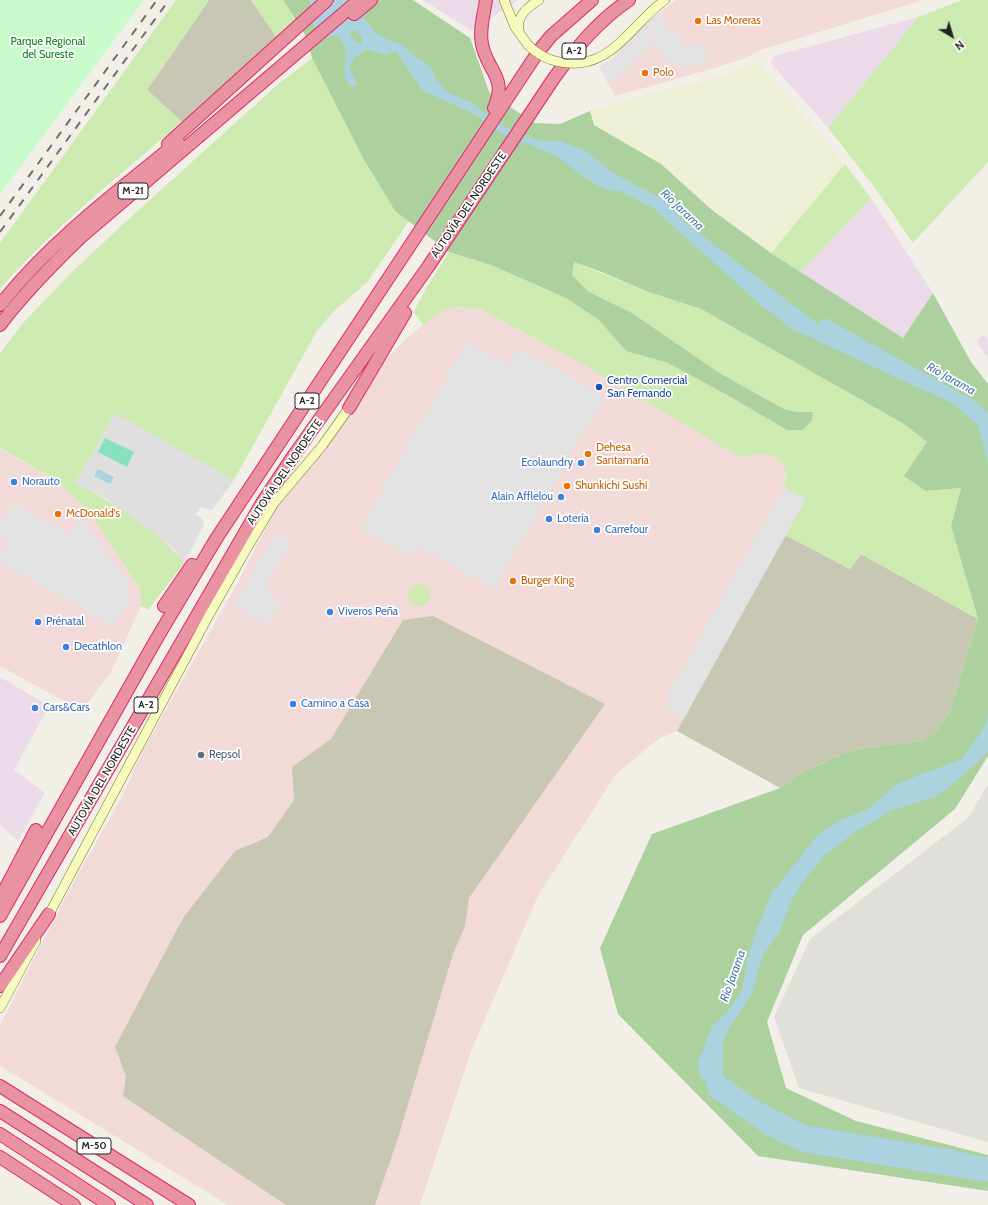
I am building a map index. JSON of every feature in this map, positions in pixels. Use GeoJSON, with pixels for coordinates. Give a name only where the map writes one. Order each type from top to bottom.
{"type":"FeatureCollection","features":[{"type":"Feature","properties":{"kind":"highway"},"geometry":{"type":"LineString","coordinates":[[113,195],[327,0]]}},
{"type":"Feature","properties":{"kind":"highway","name":"M-21"},"geometry":{"type":"LineString","coordinates":[[0,325],[15,305],[50,266],[106,216],[277,70],[348,0]]}},
{"type":"Feature","properties":{"kind":"highway"},"geometry":{"type":"LineString","coordinates":[[486,0],[481,33],[482,44],[503,95]]}},
{"type":"Feature","properties":{"kind":"highway"},"geometry":{"type":"LineString","coordinates":[[566,21],[583,0]]}},
{"type":"Feature","properties":{"kind":"highway","name":"A-2"},"geometry":{"type":"LineString","coordinates":[[503,95],[538,52],[566,21],[592,0]]}},
{"type":"Feature","properties":{"kind":"highway","name":"AUTOVÍA DEL NORDESTE"},"geometry":{"type":"LineString","coordinates":[[0,956],[262,503],[294,455],[428,267],[554,78],[581,42],[600,22],[629,0]]}},
{"type":"Feature","properties":{"kind":"highway","name":"M-21"},"geometry":{"type":"LineString","coordinates":[[0,305],[41,258],[74,227],[113,195],[367,1]]}},
{"type":"Feature","properties":{"kind":"highway","name":"AUTOVÍA DEL NORDESTE"},"geometry":{"type":"LineString","coordinates":[[0,916],[156,638],[216,539],[482,135],[503,95]]}},
{"type":"Feature","properties":{"kind":"highway"},"geometry":{"type":"LineString","coordinates":[[349,408],[414,299],[428,267]]}},
{"type":"Feature","properties":{"kind":"highway"},"geometry":{"type":"LineString","coordinates":[[164,606],[200,554],[216,539]]}},
{"type":"Feature","properties":{"kind":"highway"},"geometry":{"type":"LineString","coordinates":[[0,899],[36,830]]}},
{"type":"Feature","properties":{"kind":"highway"},"geometry":{"type":"LineString","coordinates":[[0,986],[49,914]]}},
{"type":"Feature","properties":{"kind":"highway","name":"M-50"},"geometry":{"type":"LineString","coordinates":[[0,1086],[189,1205]]}},
{"type":"Feature","properties":{"kind":"highway","name":"M-50"},"geometry":{"type":"LineString","coordinates":[[0,1111],[147,1205]]}},
{"type":"Feature","properties":{"kind":"highway"},"geometry":{"type":"LineString","coordinates":[[0,1134],[109,1205]]}},
{"type":"Feature","properties":{"kind":"highway"},"geometry":{"type":"LineString","coordinates":[[0,1157],[74,1205]]}},
{"type":"Feature","properties":{"kind":"main road"},"geometry":{"type":"LineString","coordinates":[[504,0],[515,27],[528,45],[539,54],[556,62],[580,63],[589,62],[609,53],[644,17],[665,0]]}},
{"type":"Feature","properties":{"kind":"main road"},"geometry":{"type":"LineString","coordinates":[[522,37],[518,28],[520,20],[528,7],[538,0]]}},
{"type":"Feature","properties":{"kind":"main road"},"geometry":{"type":"LineString","coordinates":[[0,1008],[206,620],[247,549],[274,503],[322,446],[349,408]]}},
{"type":"Feature","properties":{"kind":"shaded area"},"geometry":{"type":"Polygon","coordinates":[[[209,0],[251,0],[277,38],[182,122],[147,90],[209,0]]]}},
{"type":"Feature","properties":{"kind":"shaded area"},"geometry":{"type":"Polygon","coordinates":[[[423,0],[518,0],[472,31],[423,0]]]}},
{"type":"Feature","properties":{"kind":"shaded area"},"geometry":{"type":"Polygon","coordinates":[[[676,0],[923,0],[761,50],[745,58],[715,68],[615,96],[599,66],[613,58],[645,24],[676,0]]]}},
{"type":"Feature","properties":{"kind":"shaded area"},"geometry":{"type":"Polygon","coordinates":[[[660,12],[670,31],[675,29],[684,48],[699,40],[709,62],[680,69],[677,61],[667,63],[645,24],[660,12]]]}},
{"type":"Feature","properties":{"kind":"shaded area"},"geometry":{"type":"Polygon","coordinates":[[[918,17],[828,128],[771,63],[774,56],[918,17]]]}},
{"type":"Feature","properties":{"kind":"shaded area"},"geometry":{"type":"Polygon","coordinates":[[[644,25],[655,44],[635,59],[632,67],[607,82],[599,66],[613,58],[644,25]]]}},
{"type":"Feature","properties":{"kind":"shaded area"},"geometry":{"type":"Polygon","coordinates":[[[757,61],[845,164],[771,253],[623,143],[594,125],[590,111],[644,95],[724,76],[757,61]]]}},
{"type":"Feature","properties":{"kind":"shaded area"},"geometry":{"type":"Polygon","coordinates":[[[871,198],[933,293],[903,338],[800,272],[871,198]]]}},
{"type":"Feature","properties":{"kind":"shaded area"},"geometry":{"type":"Polygon","coordinates":[[[456,307],[480,309],[590,368],[743,458],[762,453],[775,457],[785,468],[786,474],[784,487],[806,499],[677,731],[660,738],[616,774],[538,896],[472,1049],[420,1205],[228,1205],[0,1066],[0,1025],[66,896],[124,793],[140,756],[238,582],[275,510],[354,391],[407,338],[437,314],[456,307]]]}},
{"type":"Feature","properties":{"kind":"shaded area"},"geometry":{"type":"Polygon","coordinates":[[[983,335],[988,339],[988,358],[976,341],[983,335]]]}},
{"type":"Feature","properties":{"kind":"shaded area"},"geometry":{"type":"Polygon","coordinates":[[[467,342],[506,364],[505,366],[507,368],[519,348],[604,396],[494,589],[417,546],[410,557],[360,529],[467,342]]]}},
{"type":"Feature","properties":{"kind":"shaded area"},"geometry":{"type":"Polygon","coordinates":[[[115,412],[234,480],[212,510],[200,507],[196,515],[202,518],[204,525],[184,563],[174,549],[105,498],[75,483],[115,412]]]}},
{"type":"Feature","properties":{"kind":"shaded area"},"geometry":{"type":"Polygon","coordinates":[[[0,449],[56,480],[89,511],[141,590],[141,606],[111,672],[82,711],[0,666],[0,449]]]}},
{"type":"Feature","properties":{"kind":"shaded area"},"geometry":{"type":"Polygon","coordinates":[[[784,487],[806,499],[683,720],[666,710],[667,696],[784,487]]]}},
{"type":"Feature","properties":{"kind":"shaded area"},"geometry":{"type":"Polygon","coordinates":[[[13,502],[70,534],[79,517],[87,524],[127,581],[130,598],[114,626],[0,562],[0,555],[8,540],[0,535],[0,526],[13,502]]]}},
{"type":"Feature","properties":{"kind":"shaded area"},"geometry":{"type":"Polygon","coordinates":[[[275,534],[292,542],[266,584],[274,602],[281,598],[283,602],[267,626],[235,604],[275,534]]]}},
{"type":"Feature","properties":{"kind":"shaded area"},"geometry":{"type":"Polygon","coordinates":[[[785,535],[850,569],[861,554],[978,619],[950,710],[937,731],[924,741],[858,749],[840,755],[805,771],[780,788],[677,731],[785,535]]]}},
{"type":"Feature","properties":{"kind":"shaded area"},"geometry":{"type":"Polygon","coordinates":[[[433,616],[605,704],[469,898],[465,926],[453,954],[398,1138],[375,1205],[286,1205],[123,1096],[126,1076],[115,1047],[183,918],[235,851],[268,837],[294,800],[292,767],[331,739],[403,620],[433,616]]]}},
{"type":"Feature","properties":{"kind":"shaded area"},"geometry":{"type":"Polygon","coordinates":[[[0,677],[49,706],[14,770],[45,793],[18,841],[0,825],[0,677]]]}},
{"type":"Feature","properties":{"kind":"shaded area"},"geometry":{"type":"Polygon","coordinates":[[[988,784],[988,1142],[799,1088],[774,1017],[810,939],[969,817],[988,784]]]}},
{"type":"Feature","properties":{"kind":"green space","name":"Parque Regional del Sureste"},"geometry":{"type":"Polygon","coordinates":[[[0,0],[144,0],[0,194],[0,0]]]}},
{"type":"Feature","properties":{"kind":"green space"},"geometry":{"type":"Polygon","coordinates":[[[176,0],[209,0],[147,90],[182,122],[111,182],[42,244],[0,289],[0,243],[176,0]]]}},
{"type":"Feature","properties":{"kind":"green space"},"geometry":{"type":"Polygon","coordinates":[[[251,0],[283,0],[295,20],[277,38],[251,0]]]}},
{"type":"Feature","properties":{"kind":"green space"},"geometry":{"type":"Polygon","coordinates":[[[283,0],[310,0],[314,25],[341,0],[413,0],[470,38],[490,94],[535,123],[560,124],[590,111],[594,125],[661,164],[712,210],[771,253],[903,338],[933,293],[971,362],[988,384],[988,756],[955,809],[803,935],[767,1022],[786,1088],[856,1121],[988,1155],[988,1191],[758,1156],[618,1014],[600,948],[652,834],[780,788],[805,771],[840,755],[858,749],[923,741],[937,731],[950,710],[978,619],[951,526],[961,488],[926,491],[904,476],[927,442],[904,424],[701,309],[646,291],[574,262],[572,275],[589,292],[632,313],[721,374],[784,409],[798,412],[813,412],[812,420],[803,430],[787,430],[668,363],[626,351],[599,320],[566,298],[491,265],[449,252],[395,211],[364,160],[312,58],[304,33],[283,0]]]}},
{"type":"Feature","properties":{"kind":"green space"},"geometry":{"type":"Polygon","coordinates":[[[962,0],[988,0],[988,162],[913,243],[875,188],[828,128],[918,17],[962,0]]]}},
{"type":"Feature","properties":{"kind":"green space"},"geometry":{"type":"Polygon","coordinates":[[[312,58],[364,160],[395,211],[409,221],[368,281],[332,313],[317,331],[234,480],[115,413],[75,483],[103,498],[149,529],[184,563],[148,610],[141,606],[141,590],[89,511],[56,480],[0,448],[0,354],[22,324],[71,273],[276,86],[312,58]]]}},
{"type":"Feature","properties":{"kind":"green space"},"geometry":{"type":"Polygon","coordinates":[[[845,164],[871,198],[800,272],[771,253],[845,164]]]}},
{"type":"Feature","properties":{"kind":"green space"},"geometry":{"type":"Polygon","coordinates":[[[449,252],[491,265],[566,298],[599,320],[626,351],[668,363],[787,430],[813,412],[798,412],[784,409],[721,374],[632,313],[589,292],[572,275],[574,262],[646,291],[701,309],[904,424],[927,442],[926,491],[961,488],[951,526],[978,619],[861,554],[850,569],[785,535],[805,499],[784,487],[786,477],[785,470],[781,462],[777,459],[765,454],[745,457],[736,455],[590,368],[480,309],[456,307],[437,314],[423,325],[414,312],[427,287],[449,252]]]}},
{"type":"Feature","properties":{"kind":"green space"},"geometry":{"type":"Polygon","coordinates":[[[105,438],[134,452],[127,467],[98,452],[105,438]]]}},
{"type":"Feature","properties":{"kind":"green space"},"geometry":{"type":"Polygon","coordinates":[[[419,584],[427,587],[430,595],[427,603],[419,606],[411,603],[408,595],[411,587],[419,584]]]}},
{"type":"Feature","properties":{"kind":"water"},"geometry":{"type":"Polygon","coordinates":[[[310,0],[319,0],[334,5],[333,0],[355,0],[362,10],[364,19],[372,29],[382,37],[403,45],[407,50],[431,67],[435,78],[447,92],[471,103],[503,126],[540,141],[560,141],[586,151],[614,174],[663,199],[681,219],[818,324],[825,318],[977,402],[988,413],[988,463],[978,425],[954,404],[792,329],[762,306],[653,208],[621,191],[609,190],[596,185],[554,155],[499,132],[473,113],[423,91],[396,51],[385,55],[367,49],[357,56],[349,67],[357,84],[352,87],[347,81],[345,75],[346,56],[342,42],[336,35],[325,37],[317,30],[313,21],[310,0]],[[356,30],[351,31],[350,37],[356,43],[362,43],[362,38],[356,30]]]}},
{"type":"Feature","properties":{"kind":"water"},"geometry":{"type":"Polygon","coordinates":[[[98,469],[114,477],[110,484],[94,476],[98,469]]]}},
{"type":"Feature","properties":{"kind":"water"},"geometry":{"type":"Polygon","coordinates":[[[988,715],[988,751],[976,764],[938,796],[892,810],[855,832],[825,855],[807,877],[792,899],[780,931],[763,955],[752,993],[731,1025],[722,1043],[723,1076],[762,1103],[805,1125],[948,1149],[988,1158],[988,1182],[802,1152],[766,1135],[709,1095],[705,1079],[711,1044],[724,1016],[742,991],[748,958],[756,931],[772,893],[816,837],[838,821],[868,809],[899,783],[962,759],[983,730],[988,715]]]}},
{"type":"Feature","properties":{"kind":"waterway","name":"Río Jarama"},"geometry":{"type":"LineString","coordinates":[[716,1085],[705,1073],[703,1065],[717,1029],[730,1017]]}},
{"type":"Feature","properties":{"kind":"railway"},"geometry":{"type":"LineString","coordinates":[[0,216],[157,0]]}},
{"type":"Feature","properties":{"kind":"railway"},"geometry":{"type":"LineString","coordinates":[[0,232],[169,0]]}},
{"type":"Feature","properties":{"kind":"place","name":"Las Moreras"},"geometry":{"type":"Point","coordinates":[698,21]}},
{"type":"Feature","properties":{"kind":"place","name":"Polo"},"geometry":{"type":"Point","coordinates":[645,73]}},
{"type":"Feature","properties":{"kind":"place","name":"Centro Comercial San Fernando"},"geometry":{"type":"Point","coordinates":[599,387]}},
{"type":"Feature","properties":{"kind":"place","name":"Dehesa Santamaría"},"geometry":{"type":"Point","coordinates":[588,454]}},
{"type":"Feature","properties":{"kind":"place","name":"Ecolaundry"},"geometry":{"type":"Point","coordinates":[581,463]}},
{"type":"Feature","properties":{"kind":"place","name":"Norauto"},"geometry":{"type":"Point","coordinates":[14,482]}},
{"type":"Feature","properties":{"kind":"place","name":"Shunkichi Sushi"},"geometry":{"type":"Point","coordinates":[567,486]}},
{"type":"Feature","properties":{"kind":"place","name":"Alain Afflelou"},"geometry":{"type":"Point","coordinates":[561,497]}},
{"type":"Feature","properties":{"kind":"place","name":"McDonald's"},"geometry":{"type":"Point","coordinates":[58,514]}},
{"type":"Feature","properties":{"kind":"place","name":"Lotería"},"geometry":{"type":"Point","coordinates":[549,519]}},
{"type":"Feature","properties":{"kind":"place","name":"Carrefour"},"geometry":{"type":"Point","coordinates":[597,530]}},
{"type":"Feature","properties":{"kind":"place","name":"Burger King"},"geometry":{"type":"Point","coordinates":[513,581]}},
{"type":"Feature","properties":{"kind":"place","name":"Viveros Peña"},"geometry":{"type":"Point","coordinates":[330,612]}},
{"type":"Feature","properties":{"kind":"place","name":"Prénatal"},"geometry":{"type":"Point","coordinates":[38,622]}},
{"type":"Feature","properties":{"kind":"place","name":"Decathlon"},"geometry":{"type":"Point","coordinates":[66,647]}},
{"type":"Feature","properties":{"kind":"place","name":"Camino a Casa"},"geometry":{"type":"Point","coordinates":[293,704]}},
{"type":"Feature","properties":{"kind":"place","name":"Cars&Cars"},"geometry":{"type":"Point","coordinates":[35,708]}},
{"type":"Feature","properties":{"kind":"place","name":"Repsol"},"geometry":{"type":"Point","coordinates":[201,755]}}]}
